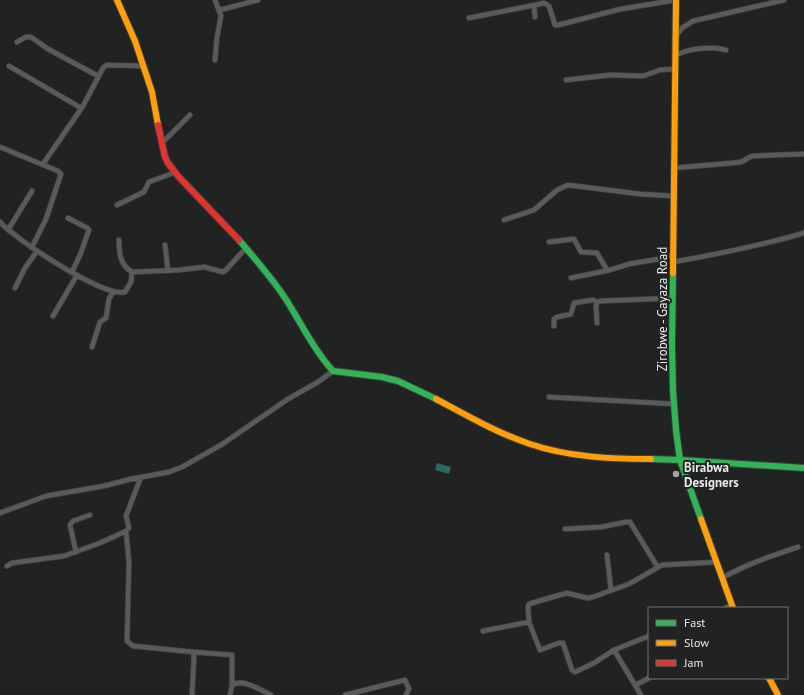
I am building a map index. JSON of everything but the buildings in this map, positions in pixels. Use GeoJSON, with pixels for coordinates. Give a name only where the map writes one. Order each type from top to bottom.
{"type":"FeatureCollection","features":[{"type":"Feature","properties":{"kind":"street"},"geometry":{"type":"LineString","coordinates":[[117,0],[135,41],[152,92],[165,157],[176,172],[246,248],[276,286],[290,306],[312,344],[333,371],[382,377],[398,381],[500,432],[530,444],[552,450],[623,459],[680,460],[804,468]]}},
{"type":"Feature","properties":{"kind":"street"},"geometry":{"type":"LineString","coordinates":[[215,0],[220,10],[215,60]]}},
{"type":"Feature","properties":{"kind":"street"},"geometry":{"type":"LineString","coordinates":[[220,10],[258,0]]}},
{"type":"Feature","properties":{"kind":"street"},"geometry":{"type":"LineString","coordinates":[[675,37],[682,28],[693,21],[784,0]]}},
{"type":"Feature","properties":{"kind":"street"},"geometry":{"type":"LineString","coordinates":[[468,18],[544,3],[549,6],[555,25],[558,26],[621,9],[673,1]]}},
{"type":"Feature","properties":{"kind":"street","name":"Zirobwe - Gayaza Road"},"geometry":{"type":"LineString","coordinates":[[673,1],[675,37],[673,298],[674,404],[676,430],[680,460],[732,606]]}},
{"type":"Feature","properties":{"kind":"street"},"geometry":{"type":"LineString","coordinates":[[535,5],[535,17]]}},
{"type":"Feature","properties":{"kind":"street"},"geometry":{"type":"LineString","coordinates":[[17,42],[26,37],[30,37],[48,49],[98,76]]}},
{"type":"Feature","properties":{"kind":"street"},"geometry":{"type":"LineString","coordinates":[[675,56],[689,50],[719,47],[726,50]]}},
{"type":"Feature","properties":{"kind":"street"},"geometry":{"type":"LineString","coordinates":[[42,164],[81,108],[103,68],[107,65],[143,66]]}},
{"type":"Feature","properties":{"kind":"street"},"geometry":{"type":"LineString","coordinates":[[9,66],[81,108]]}},
{"type":"Feature","properties":{"kind":"street"},"geometry":{"type":"LineString","coordinates":[[566,80],[610,75],[643,76],[660,70],[675,69]]}},
{"type":"Feature","properties":{"kind":"street"},"geometry":{"type":"LineString","coordinates":[[162,143],[190,114]]}},
{"type":"Feature","properties":{"kind":"street"},"geometry":{"type":"LineString","coordinates":[[0,147],[58,171],[61,174],[46,219],[32,247]]}},
{"type":"Feature","properties":{"kind":"street"},"geometry":{"type":"LineString","coordinates":[[674,168],[741,162],[752,156],[804,154]]}},
{"type":"Feature","properties":{"kind":"street"},"geometry":{"type":"LineString","coordinates":[[117,205],[144,192],[149,182],[176,172]]}},
{"type":"Feature","properties":{"kind":"street"},"geometry":{"type":"LineString","coordinates":[[504,220],[534,210],[557,190],[568,185],[640,194],[673,196]]}},
{"type":"Feature","properties":{"kind":"street"},"geometry":{"type":"LineString","coordinates":[[8,230],[32,191]]}},
{"type":"Feature","properties":{"kind":"street"},"geometry":{"type":"LineString","coordinates":[[68,218],[89,230],[72,272]]}},
{"type":"Feature","properties":{"kind":"street"},"geometry":{"type":"LineString","coordinates":[[0,222],[8,230],[38,251],[77,275],[113,292],[126,292],[131,282],[132,272]]}},
{"type":"Feature","properties":{"kind":"street"},"geometry":{"type":"LineString","coordinates":[[673,262],[756,247],[804,233]]}},
{"type":"Feature","properties":{"kind":"street"},"geometry":{"type":"LineString","coordinates":[[550,242],[574,239],[581,252],[597,253],[607,270]]}},
{"type":"Feature","properties":{"kind":"street"},"geometry":{"type":"LineString","coordinates":[[119,240],[119,256],[126,268],[132,272],[168,271],[204,267],[223,272],[246,248]]}},
{"type":"Feature","properties":{"kind":"street"},"geometry":{"type":"LineString","coordinates":[[166,246],[168,271]]}},
{"type":"Feature","properties":{"kind":"street"},"geometry":{"type":"LineString","coordinates":[[15,288],[25,268],[38,251]]}},
{"type":"Feature","properties":{"kind":"street"},"geometry":{"type":"LineString","coordinates":[[571,278],[673,255]]}},
{"type":"Feature","properties":{"kind":"street"},"geometry":{"type":"LineString","coordinates":[[53,316],[77,275]]}},
{"type":"Feature","properties":{"kind":"street"},"geometry":{"type":"LineString","coordinates":[[92,347],[100,322],[106,318],[109,299],[113,292]]}},
{"type":"Feature","properties":{"kind":"street"},"geometry":{"type":"LineString","coordinates":[[554,326],[554,319],[571,314],[574,303],[593,300],[598,302],[673,298]]}},
{"type":"Feature","properties":{"kind":"street"},"geometry":{"type":"LineString","coordinates":[[597,323],[596,305],[598,302]]}},
{"type":"Feature","properties":{"kind":"street"},"geometry":{"type":"LineString","coordinates":[[0,513],[46,496],[86,490],[169,472],[199,458],[221,445],[288,399],[318,382],[333,371]]}},
{"type":"Feature","properties":{"kind":"street"},"geometry":{"type":"LineString","coordinates":[[549,396],[674,404]]}},
{"type":"Feature","properties":{"kind":"street"},"geometry":{"type":"LineString","coordinates":[[141,477],[126,516],[128,528],[126,531],[128,562],[127,641],[134,646],[232,654],[232,685],[230,695]]}},
{"type":"Feature","properties":{"kind":"street"},"geometry":{"type":"LineString","coordinates":[[76,552],[70,525],[73,521],[90,515]]}},
{"type":"Feature","properties":{"kind":"street"},"geometry":{"type":"LineString","coordinates":[[565,529],[601,527],[630,522],[657,566]]}},
{"type":"Feature","properties":{"kind":"street"},"geometry":{"type":"LineString","coordinates":[[7,566],[14,563],[55,558],[76,552],[126,531]]}},
{"type":"Feature","properties":{"kind":"street"},"geometry":{"type":"LineString","coordinates":[[722,578],[757,561],[798,547]]}},
{"type":"Feature","properties":{"kind":"street"},"geometry":{"type":"LineString","coordinates":[[607,555],[611,590]]}},
{"type":"Feature","properties":{"kind":"street"},"geometry":{"type":"LineString","coordinates":[[648,636],[614,650],[578,672],[574,672],[563,643],[540,650],[529,622],[528,607],[529,604],[567,593],[588,598],[629,584],[657,566],[666,564],[717,562]]}},
{"type":"Feature","properties":{"kind":"street"},"geometry":{"type":"LineString","coordinates":[[483,631],[529,622]]}},
{"type":"Feature","properties":{"kind":"street"},"geometry":{"type":"LineString","coordinates":[[614,650],[641,695]]}},
{"type":"Feature","properties":{"kind":"street"},"geometry":{"type":"LineString","coordinates":[[192,695],[193,652]]}},
{"type":"Feature","properties":{"kind":"street"},"geometry":{"type":"LineString","coordinates":[[636,685],[648,679]]}},
{"type":"Feature","properties":{"kind":"street"},"geometry":{"type":"LineString","coordinates":[[769,679],[778,695]]}},
{"type":"Feature","properties":{"kind":"street"},"geometry":{"type":"LineString","coordinates":[[345,695],[405,680],[409,689],[406,695]]}},
{"type":"Feature","properties":{"kind":"street"},"geometry":{"type":"LineString","coordinates":[[232,685],[236,683],[249,685],[271,695]]}},
{"type":"Feature","properties":{"kind":"shaded area"},"geometry":{"type":"Polygon","coordinates":[[[437,463],[451,467],[449,474],[435,470],[437,463]]]}},
{"type":"Feature","properties":{"kind":"traffic: fast"},"geometry":{"type":"LineString","coordinates":[[239,240],[276,285],[314,346],[333,371],[382,377],[398,381],[436,399]]}},
{"type":"Feature","properties":{"kind":"traffic: fast"},"geometry":{"type":"LineString","coordinates":[[673,273],[672,345],[676,430],[680,460],[701,519]]}},
{"type":"Feature","properties":{"kind":"traffic: fast"},"geometry":{"type":"LineString","coordinates":[[651,459],[804,468]]}},
{"type":"Feature","properties":{"kind":"traffic: slow"},"geometry":{"type":"LineString","coordinates":[[117,0],[135,41],[152,92],[158,125]]}},
{"type":"Feature","properties":{"kind":"traffic: slow"},"geometry":{"type":"LineString","coordinates":[[673,273],[676,0]]}},
{"type":"Feature","properties":{"kind":"traffic: slow"},"geometry":{"type":"LineString","coordinates":[[436,399],[518,440],[544,448],[559,452],[590,456],[651,459]]}},
{"type":"Feature","properties":{"kind":"traffic: slow"},"geometry":{"type":"LineString","coordinates":[[701,519],[733,607]]}},
{"type":"Feature","properties":{"kind":"traffic: slow"},"geometry":{"type":"LineString","coordinates":[[770,679],[778,695]]}},
{"type":"Feature","properties":{"kind":"traffic: jam"},"geometry":{"type":"LineString","coordinates":[[158,125],[165,157],[168,163],[178,176],[239,240]]}},
{"type":"Feature","properties":{"kind":"place","name":"Birabwa Designers"},"geometry":{"type":"Point","coordinates":[676,474]}}]}
